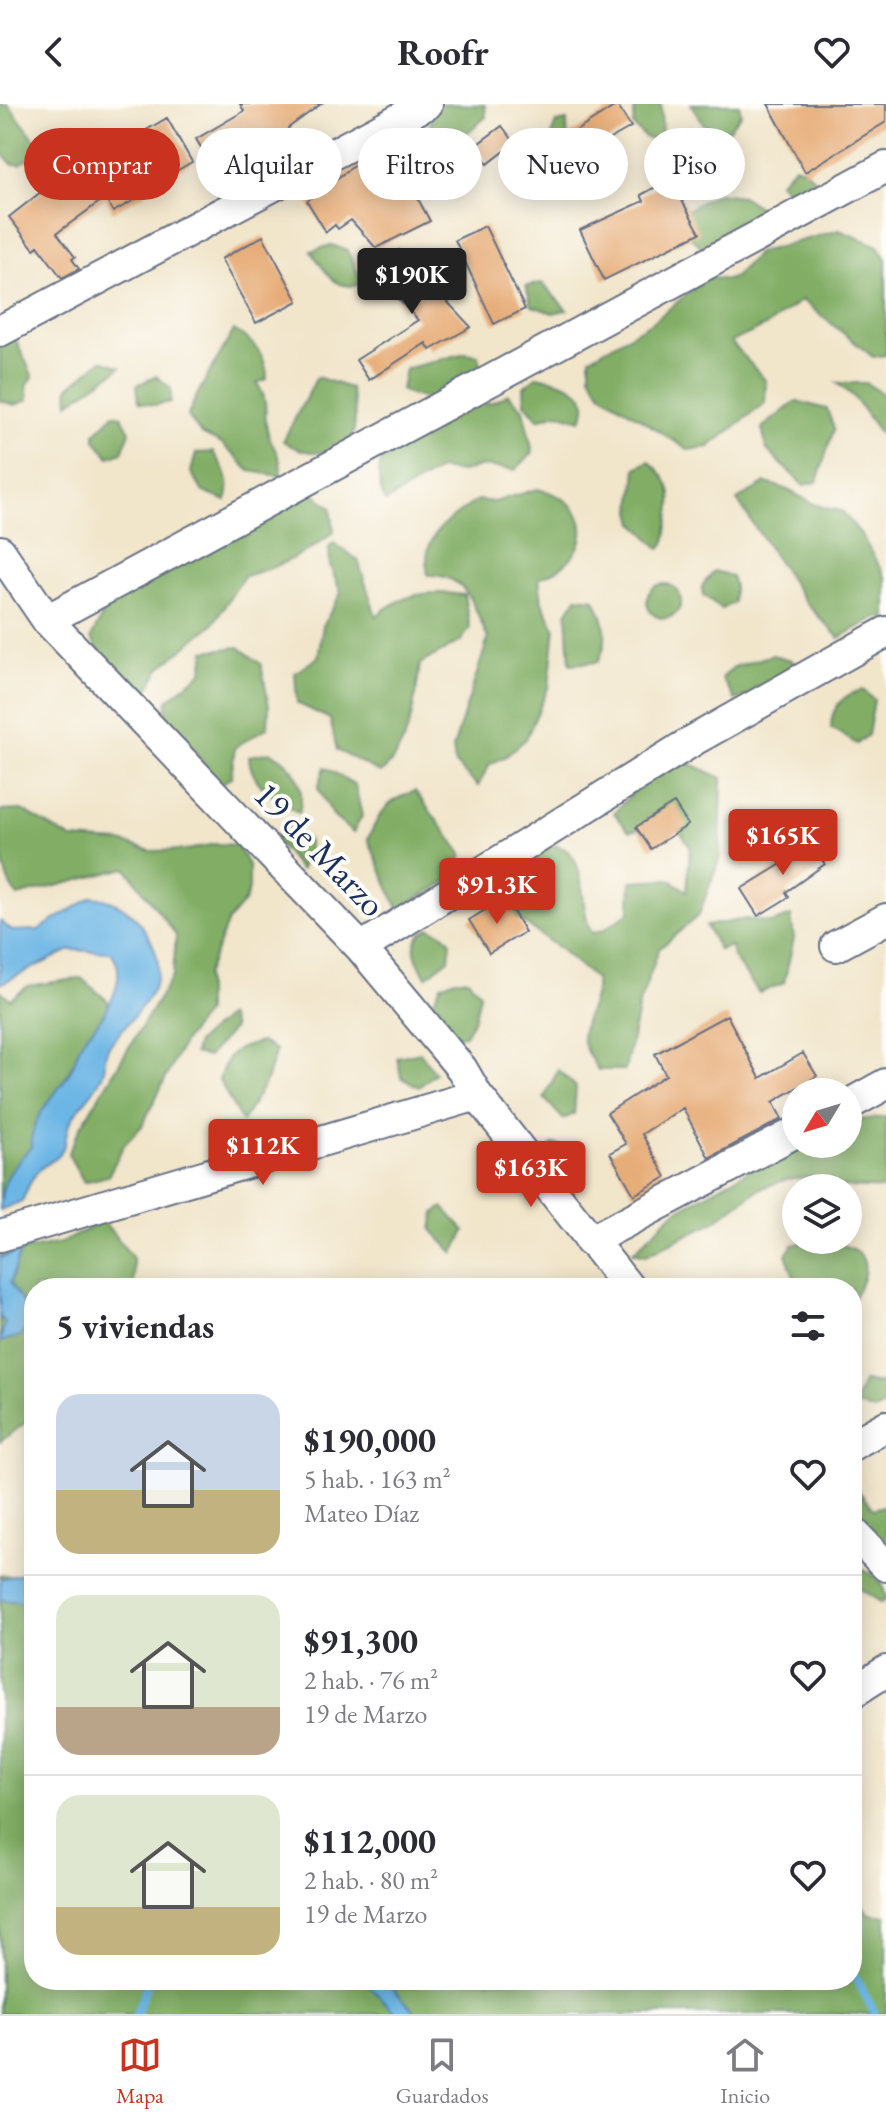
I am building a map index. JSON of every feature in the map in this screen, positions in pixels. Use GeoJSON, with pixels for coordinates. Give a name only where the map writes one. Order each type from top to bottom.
{"type":"FeatureCollection","features":[{"type":"Feature","properties":{"kind":"street"},"geometry":{"type":"LineString","coordinates":[[0,331],[427,104]]}},
{"type":"Feature","properties":{"kind":"street"},"geometry":{"type":"LineString","coordinates":[[47,620],[886,167]]}},
{"type":"Feature","properties":{"kind":"street","name":"19 de Marzo"},"geometry":{"type":"LineString","coordinates":[[0,551],[47,620],[361,948],[462,1069],[477,1095],[621,1278]]}},
{"type":"Feature","properties":{"kind":"street"},"geometry":{"type":"LineString","coordinates":[[361,948],[694,740],[886,632]]}},
{"type":"Feature","properties":{"kind":"street"},"geometry":{"type":"LineString","coordinates":[[836,946],[886,919]]}},
{"type":"Feature","properties":{"kind":"street"},"geometry":{"type":"LineString","coordinates":[[862,1097],[886,1084]]}},
{"type":"Feature","properties":{"kind":"street"},"geometry":{"type":"LineString","coordinates":[[0,1236],[477,1095]]}},
{"type":"Feature","properties":{"kind":"street"},"geometry":{"type":"LineString","coordinates":[[590,1241],[782,1139]]}},
{"type":"Feature","properties":{"kind":"street"},"geometry":{"type":"LineString","coordinates":[[862,1439],[886,1426]]}},
{"type":"Feature","properties":{"kind":"street"},"geometry":{"type":"LineString","coordinates":[[862,1541],[886,1566]]}},
{"type":"Feature","properties":{"kind":"street"},"geometry":{"type":"LineString","coordinates":[[862,1687],[886,1671]]}},
{"type":"Feature","properties":{"kind":"green space"},"geometry":{"type":"Polygon","coordinates":[[[0,104],[8,104],[26,128],[24,162],[12,164],[0,151],[0,104]]]}},
{"type":"Feature","properties":{"kind":"green space"},"geometry":{"type":"Polygon","coordinates":[[[442,104],[485,105],[486,117],[473,128],[430,128],[442,104]]]}},
{"type":"Feature","properties":{"kind":"green space"},"geometry":{"type":"Polygon","coordinates":[[[635,104],[661,104],[662,128],[644,128],[644,136],[633,126],[635,104]]]}},
{"type":"Feature","properties":{"kind":"green space"},"geometry":{"type":"Polygon","coordinates":[[[691,104],[739,104],[741,114],[730,128],[705,126],[691,104]]]}},
{"type":"Feature","properties":{"kind":"green space"},"geometry":{"type":"Polygon","coordinates":[[[567,121],[567,128],[554,128],[556,123],[567,121]]]}},
{"type":"Feature","properties":{"kind":"green space"},"geometry":{"type":"Polygon","coordinates":[[[795,166],[806,170],[818,183],[814,203],[792,198],[779,182],[795,166]]]}},
{"type":"Feature","properties":{"kind":"green space"},"geometry":{"type":"Polygon","coordinates":[[[745,198],[769,214],[709,253],[679,227],[687,210],[705,200],[745,198]]]}},
{"type":"Feature","properties":{"kind":"green space"},"geometry":{"type":"Polygon","coordinates":[[[839,230],[878,246],[886,259],[886,355],[873,357],[802,300],[766,326],[731,342],[766,381],[765,403],[709,447],[688,450],[601,393],[590,375],[590,358],[654,321],[708,277],[727,280],[735,277],[757,253],[839,230]]]}},
{"type":"Feature","properties":{"kind":"green space"},"geometry":{"type":"Polygon","coordinates":[[[331,245],[347,250],[364,284],[345,285],[332,279],[311,251],[331,245]]]}},
{"type":"Feature","properties":{"kind":"green space"},"geometry":{"type":"Polygon","coordinates":[[[445,259],[453,264],[460,292],[426,297],[405,273],[414,261],[445,259]]]}},
{"type":"Feature","properties":{"kind":"green space"},"geometry":{"type":"Polygon","coordinates":[[[542,283],[567,310],[553,313],[532,306],[526,286],[542,283]]]}},
{"type":"Feature","properties":{"kind":"green space"},"geometry":{"type":"Polygon","coordinates":[[[234,330],[253,344],[265,363],[267,379],[257,383],[264,398],[265,420],[279,459],[280,476],[250,471],[222,444],[201,434],[188,416],[234,330]]]}},
{"type":"Feature","properties":{"kind":"green space"},"geometry":{"type":"Polygon","coordinates":[[[0,339],[16,340],[33,377],[26,386],[28,400],[15,405],[0,401],[0,339]]]}},
{"type":"Feature","properties":{"kind":"green space"},"geometry":{"type":"Polygon","coordinates":[[[465,353],[478,355],[485,378],[434,398],[413,396],[401,390],[405,369],[465,353]]]}},
{"type":"Feature","properties":{"kind":"green space"},"geometry":{"type":"Polygon","coordinates":[[[102,360],[121,367],[69,403],[68,388],[102,360]]]}},
{"type":"Feature","properties":{"kind":"green space"},"geometry":{"type":"Polygon","coordinates":[[[156,376],[171,388],[171,402],[154,405],[139,402],[137,385],[156,376]]]}},
{"type":"Feature","properties":{"kind":"green space"},"geometry":{"type":"Polygon","coordinates":[[[537,376],[556,380],[580,394],[585,409],[581,420],[557,413],[538,419],[525,403],[524,387],[537,376]]]}},
{"type":"Feature","properties":{"kind":"green space"},"geometry":{"type":"Polygon","coordinates":[[[317,377],[350,388],[355,418],[348,448],[314,452],[283,441],[317,377]]]}},
{"type":"Feature","properties":{"kind":"green space"},"geometry":{"type":"Polygon","coordinates":[[[837,383],[866,383],[886,396],[886,442],[853,396],[837,383]]]}},
{"type":"Feature","properties":{"kind":"green space"},"geometry":{"type":"Polygon","coordinates":[[[508,394],[523,409],[533,453],[515,470],[483,466],[462,472],[440,469],[385,502],[379,473],[381,462],[393,443],[453,408],[489,403],[508,394]]]}},
{"type":"Feature","properties":{"kind":"green space"},"geometry":{"type":"Polygon","coordinates":[[[796,401],[827,409],[834,429],[817,482],[803,485],[767,450],[762,428],[796,401]]]}},
{"type":"Feature","properties":{"kind":"green space"},"geometry":{"type":"Polygon","coordinates":[[[114,414],[122,416],[130,432],[122,452],[109,457],[95,440],[95,433],[114,414]]]}},
{"type":"Feature","properties":{"kind":"green space"},"geometry":{"type":"Polygon","coordinates":[[[213,452],[228,481],[226,501],[203,492],[191,472],[196,453],[213,452]]]}},
{"type":"Feature","properties":{"kind":"green space"},"geometry":{"type":"Polygon","coordinates":[[[649,461],[668,483],[671,497],[666,538],[660,549],[635,523],[632,511],[636,468],[649,461]]]}},
{"type":"Feature","properties":{"kind":"green space"},"geometry":{"type":"Polygon","coordinates":[[[765,483],[820,506],[842,511],[860,533],[886,578],[886,618],[875,618],[839,638],[806,603],[737,500],[765,483]]]}},
{"type":"Feature","properties":{"kind":"green space"},"geometry":{"type":"Polygon","coordinates":[[[537,489],[571,505],[580,518],[582,531],[579,545],[571,558],[558,570],[539,578],[542,602],[555,628],[549,686],[526,739],[505,757],[490,764],[478,786],[455,764],[453,748],[488,639],[474,605],[461,586],[441,576],[428,575],[428,549],[438,530],[477,500],[494,502],[537,489]]]}},
{"type":"Feature","properties":{"kind":"green space"},"geometry":{"type":"Polygon","coordinates":[[[313,493],[331,507],[334,532],[291,559],[244,576],[213,624],[160,668],[147,691],[121,676],[102,656],[91,638],[113,594],[313,493]]]}},
{"type":"Feature","properties":{"kind":"green space"},"geometry":{"type":"Polygon","coordinates":[[[334,543],[358,560],[376,616],[396,602],[417,595],[464,595],[470,628],[461,641],[420,664],[405,736],[399,750],[381,773],[337,750],[330,719],[297,703],[295,673],[318,657],[323,625],[341,593],[330,566],[329,546],[334,543]]]}},
{"type":"Feature","properties":{"kind":"green space"},"geometry":{"type":"Polygon","coordinates":[[[714,571],[731,576],[734,586],[733,603],[722,609],[703,595],[702,586],[714,571]]]}},
{"type":"Feature","properties":{"kind":"green space"},"geometry":{"type":"Polygon","coordinates":[[[664,584],[676,589],[681,601],[676,613],[664,618],[652,613],[647,601],[652,589],[664,584]]]}},
{"type":"Feature","properties":{"kind":"green space"},"geometry":{"type":"Polygon","coordinates":[[[577,597],[595,599],[602,615],[605,638],[598,662],[570,664],[567,613],[577,597]]]}},
{"type":"Feature","properties":{"kind":"green space"},"geometry":{"type":"Polygon","coordinates":[[[239,647],[261,664],[269,706],[268,727],[235,747],[231,777],[219,786],[185,737],[166,718],[167,701],[202,672],[205,651],[239,647]]]}},
{"type":"Feature","properties":{"kind":"green space"},"geometry":{"type":"Polygon","coordinates":[[[772,655],[792,660],[801,678],[735,700],[722,678],[734,667],[772,655]]]}},
{"type":"Feature","properties":{"kind":"green space"},"geometry":{"type":"Polygon","coordinates":[[[863,690],[874,700],[868,735],[857,744],[831,728],[833,714],[840,703],[863,690]]]}},
{"type":"Feature","properties":{"kind":"green space"},"geometry":{"type":"Polygon","coordinates":[[[270,752],[286,763],[297,777],[301,794],[299,813],[266,790],[254,775],[249,756],[270,752]]]}},
{"type":"Feature","properties":{"kind":"green space"},"geometry":{"type":"Polygon","coordinates":[[[671,755],[722,778],[720,857],[699,915],[659,949],[639,1005],[625,1070],[598,1070],[582,1040],[595,994],[595,979],[480,891],[547,845],[561,847],[577,865],[592,933],[603,930],[630,912],[631,881],[669,879],[687,891],[690,846],[674,823],[629,831],[614,813],[662,760],[671,755]]]}},
{"type":"Feature","properties":{"kind":"green space"},"geometry":{"type":"Polygon","coordinates":[[[325,767],[355,785],[362,816],[353,833],[334,817],[318,788],[325,767]]]}},
{"type":"Feature","properties":{"kind":"green space"},"geometry":{"type":"Polygon","coordinates":[[[415,791],[463,855],[446,882],[398,909],[368,839],[385,809],[397,799],[415,791]]]}},
{"type":"Feature","properties":{"kind":"green space"},"geometry":{"type":"Polygon","coordinates":[[[22,810],[72,839],[121,842],[151,851],[188,850],[214,844],[237,845],[249,867],[249,889],[245,901],[228,921],[206,975],[206,1012],[183,1043],[142,1126],[124,1145],[108,1176],[84,1182],[68,1154],[80,1128],[173,975],[176,935],[126,868],[18,896],[4,869],[0,811],[22,810]]]}},
{"type":"Feature","properties":{"kind":"green space"},"geometry":{"type":"Polygon","coordinates":[[[291,825],[307,839],[310,852],[300,870],[274,838],[291,825]]]}},
{"type":"Feature","properties":{"kind":"green space"},"geometry":{"type":"Polygon","coordinates":[[[791,916],[794,938],[784,983],[759,993],[733,957],[731,946],[719,950],[706,926],[746,919],[771,923],[791,916]]]}},
{"type":"Feature","properties":{"kind":"green space"},"geometry":{"type":"Polygon","coordinates":[[[429,928],[444,934],[451,942],[449,959],[426,977],[416,956],[415,944],[429,928]]]}},
{"type":"Feature","properties":{"kind":"green space"},"geometry":{"type":"Polygon","coordinates":[[[81,978],[108,1001],[108,1011],[71,1067],[39,1140],[0,1197],[0,990],[10,999],[28,986],[81,978]]]}},
{"type":"Feature","properties":{"kind":"green space"},"geometry":{"type":"Polygon","coordinates":[[[455,979],[468,979],[480,993],[475,1017],[465,1035],[451,1036],[428,1013],[441,985],[455,979]]]}},
{"type":"Feature","properties":{"kind":"green space"},"geometry":{"type":"Polygon","coordinates":[[[228,1016],[233,1028],[208,1057],[194,1054],[197,1042],[228,1016]]]}},
{"type":"Feature","properties":{"kind":"green space"},"geometry":{"type":"Polygon","coordinates":[[[261,1042],[276,1050],[266,1081],[242,1122],[219,1080],[232,1053],[261,1042]]]}},
{"type":"Feature","properties":{"kind":"green space"},"geometry":{"type":"Polygon","coordinates":[[[420,1052],[435,1073],[419,1087],[401,1077],[397,1057],[420,1052]]]}},
{"type":"Feature","properties":{"kind":"green space"},"geometry":{"type":"Polygon","coordinates":[[[558,1070],[576,1087],[574,1114],[563,1119],[544,1098],[558,1070]]]}},
{"type":"Feature","properties":{"kind":"green space"},"geometry":{"type":"Polygon","coordinates":[[[886,1117],[886,1189],[862,1188],[862,1174],[782,1174],[782,1181],[759,1189],[712,1223],[646,1255],[633,1252],[674,1212],[782,1152],[782,1158],[862,1158],[862,1120],[886,1117]]]}},
{"type":"Feature","properties":{"kind":"green space"},"geometry":{"type":"Polygon","coordinates":[[[554,1144],[565,1148],[573,1170],[567,1193],[548,1189],[544,1152],[554,1144]]]}},
{"type":"Feature","properties":{"kind":"green space"},"geometry":{"type":"Polygon","coordinates":[[[443,1207],[465,1231],[454,1253],[432,1230],[435,1213],[443,1207]]]}},
{"type":"Feature","properties":{"kind":"green space"},"geometry":{"type":"Polygon","coordinates":[[[103,1221],[133,1258],[134,1278],[24,1278],[24,1424],[0,1442],[0,1255],[61,1243],[103,1221]]]}},
{"type":"Feature","properties":{"kind":"green space"},"geometry":{"type":"Polygon","coordinates":[[[786,1254],[859,1254],[864,1261],[862,1281],[862,1278],[794,1278],[786,1254]]]}},
{"type":"Feature","properties":{"kind":"green space"},"geometry":{"type":"Polygon","coordinates":[[[863,1382],[886,1384],[886,1405],[874,1411],[862,1407],[863,1382]]]}},
{"type":"Feature","properties":{"kind":"green space"},"geometry":{"type":"Polygon","coordinates":[[[862,1495],[873,1509],[886,1505],[886,1547],[862,1531],[862,1495]]]}},
{"type":"Feature","properties":{"kind":"green space"},"geometry":{"type":"Polygon","coordinates":[[[862,1570],[882,1585],[886,1598],[882,1603],[862,1590],[862,1570]]]}},
{"type":"Feature","properties":{"kind":"green space"},"geometry":{"type":"Polygon","coordinates":[[[24,1574],[24,1990],[862,1990],[862,1904],[869,1914],[886,1916],[886,2014],[0,2014],[0,1575],[22,1577],[24,1574]]]}},
{"type":"Feature","properties":{"kind":"water"},"geometry":{"type":"Polygon","coordinates":[[[92,897],[118,905],[139,922],[152,942],[158,959],[158,975],[145,1003],[107,1049],[102,1076],[71,1121],[60,1153],[37,1172],[22,1201],[0,1210],[8,1175],[31,1147],[32,1134],[41,1113],[67,1076],[83,1040],[113,997],[118,973],[111,952],[70,950],[0,984],[0,921],[12,931],[38,930],[92,897]]]}},
{"type":"Feature","properties":{"kind":"water"},"geometry":{"type":"Polygon","coordinates":[[[20,1252],[10,1283],[24,1304],[24,1331],[21,1336],[0,1342],[5,1322],[0,1317],[0,1258],[20,1252]]]}},
{"type":"Feature","properties":{"kind":"water"},"geometry":{"type":"Polygon","coordinates":[[[24,1573],[24,1602],[0,1600],[0,1579],[24,1573]]]}},
{"type":"Feature","properties":{"kind":"water"},"geometry":{"type":"Polygon","coordinates":[[[373,1990],[394,1990],[417,2014],[396,2014],[373,1990]]]}},
{"type":"Feature","properties":{"kind":"building"},"geometry":{"type":"Polygon","coordinates":[[[240,104],[321,104],[288,128],[215,128],[244,111],[240,104]]]}},
{"type":"Feature","properties":{"kind":"building"},"geometry":{"type":"Polygon","coordinates":[[[768,104],[886,104],[886,122],[805,172],[768,104]]]}},
{"type":"Feature","properties":{"kind":"building"},"geometry":{"type":"Polygon","coordinates":[[[617,105],[631,127],[628,129],[581,128],[617,105]]]}},
{"type":"Feature","properties":{"kind":"building"},"geometry":{"type":"Polygon","coordinates":[[[167,118],[173,128],[150,128],[167,118]]]}},
{"type":"Feature","properties":{"kind":"building"},"geometry":{"type":"Polygon","coordinates":[[[498,129],[498,156],[488,164],[482,156],[482,141],[498,129]]]}},
{"type":"Feature","properties":{"kind":"building"},"geometry":{"type":"Polygon","coordinates":[[[180,141],[192,162],[180,169],[180,141]]]}},
{"type":"Feature","properties":{"kind":"building"},"geometry":{"type":"Polygon","coordinates":[[[358,163],[358,200],[419,200],[430,221],[376,248],[351,220],[338,229],[335,225],[326,232],[307,201],[342,200],[342,175],[358,163]]]}},
{"type":"Feature","properties":{"kind":"building"},"geometry":{"type":"Polygon","coordinates":[[[644,193],[644,200],[682,200],[700,233],[604,280],[580,230],[644,201],[641,195],[644,193]]]}},
{"type":"Feature","properties":{"kind":"building"},"geometry":{"type":"Polygon","coordinates":[[[31,200],[102,200],[57,233],[75,257],[72,259],[79,269],[62,278],[38,246],[34,249],[9,217],[31,200]]]}},
{"type":"Feature","properties":{"kind":"building"},"geometry":{"type":"Polygon","coordinates":[[[106,200],[134,200],[113,212],[106,200]]]}},
{"type":"Feature","properties":{"kind":"building"},"geometry":{"type":"Polygon","coordinates":[[[485,226],[525,309],[494,324],[455,240],[485,226]]]}},
{"type":"Feature","properties":{"kind":"building"},"geometry":{"type":"Polygon","coordinates":[[[263,236],[298,301],[256,323],[221,259],[263,236]]]}},
{"type":"Feature","properties":{"kind":"building"},"geometry":{"type":"Polygon","coordinates":[[[399,250],[471,327],[430,350],[426,343],[369,380],[356,360],[418,320],[374,273],[399,250]]]}},
{"type":"Feature","properties":{"kind":"building"},"geometry":{"type":"Polygon","coordinates":[[[674,803],[688,825],[651,849],[636,827],[674,803]]]}},
{"type":"Feature","properties":{"kind":"building"},"geometry":{"type":"Polygon","coordinates":[[[804,836],[825,864],[786,892],[789,897],[758,916],[741,889],[783,863],[778,856],[804,836]]]}},
{"type":"Feature","properties":{"kind":"building"},"geometry":{"type":"Polygon","coordinates":[[[505,898],[525,932],[489,953],[469,920],[505,898]]]}},
{"type":"Feature","properties":{"kind":"building"},"geometry":{"type":"Polygon","coordinates":[[[727,1015],[760,1078],[803,1053],[817,1076],[782,1078],[782,1097],[773,1102],[782,1119],[709,1158],[683,1108],[642,1134],[666,1177],[634,1195],[610,1153],[626,1144],[607,1113],[666,1075],[655,1054],[727,1015]]]}},
{"type":"Feature","properties":{"kind":"waterway"},"geometry":{"type":"LineString","coordinates":[[136,2014],[145,1990]]}},
{"type":"Feature","properties":{"kind":"waterway"},"geometry":{"type":"LineString","coordinates":[[861,1990],[875,2014]]}}]}
